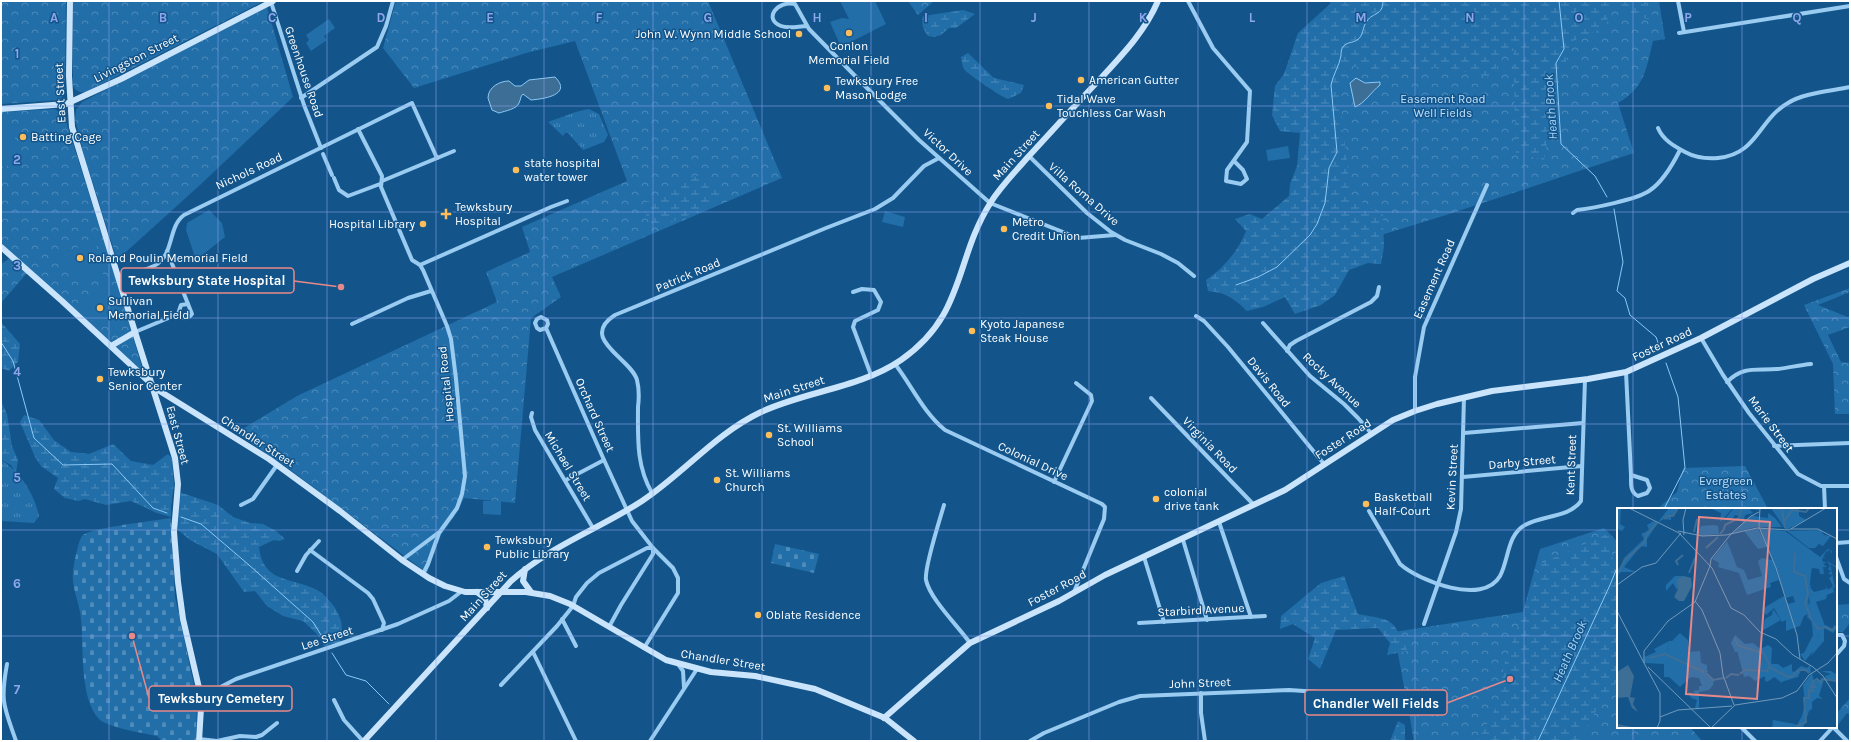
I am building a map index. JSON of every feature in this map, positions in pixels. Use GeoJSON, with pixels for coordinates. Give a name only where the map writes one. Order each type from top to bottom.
{"type":"FeatureCollection","features":[{"type":"Feature","properties":{"kind":"main road","name":"East Street"},"geometry":{"type":"LineString","coordinates":[[70,1],[70,102],[73,132],[175,458],[178,484],[174,537],[179,593],[187,638],[199,688],[201,706],[199,740]]}},
{"type":"Feature","properties":{"kind":"main road","name":"Main Street"},"geometry":{"type":"LineString","coordinates":[[364,741],[501,592],[526,567],[628,509],[652,493],[711,443],[742,422],[775,406],[872,375],[894,364],[921,344],[947,311],[977,230],[990,203],[1029,156],[1136,39],[1151,16],[1158,1]]}},
{"type":"Feature","properties":{"kind":"main road","name":"Livingston Street"},"geometry":{"type":"LineString","coordinates":[[1,109],[58,105],[70,102],[121,79],[272,2]]}},
{"type":"Feature","properties":{"kind":"main road","name":"Chandler Street"},"geometry":{"type":"LineString","coordinates":[[1,247],[152,386],[165,396],[227,432],[277,465],[402,560],[445,586],[462,591],[531,592],[550,596],[573,606],[644,648],[678,664],[696,669],[755,676],[807,686],[884,718],[914,741]]}},
{"type":"Feature","properties":{"kind":"main road","name":"Foster Road"},"geometry":{"type":"LineString","coordinates":[[884,718],[970,643],[1020,620],[1144,557],[1285,490],[1393,420],[1415,411],[1492,390],[1585,379],[1626,372],[1700,338],[1813,279],[1850,263]]}},
{"type":"Feature","properties":{"kind":"main road"},"geometry":{"type":"LineString","coordinates":[[110,346],[135,332]]}},
{"type":"Feature","properties":{"kind":"main road"},"geometry":{"type":"LineString","coordinates":[[526,567],[523,575],[523,581],[531,592]]}},
{"type":"Feature","properties":{"kind":"main road"},"geometry":{"type":"LineString","coordinates":[[477,592],[485,598],[487,608]]}},
{"type":"Feature","properties":{"kind":"street"},"geometry":{"type":"LineString","coordinates":[[301,98],[377,47],[386,26],[393,1]]}},
{"type":"Feature","properties":{"kind":"street","name":"Victor Drive"},"geometry":{"type":"LineString","coordinates":[[807,26],[790,27],[777,23],[773,18],[775,7],[788,1],[795,4],[807,26],[835,55],[939,158],[990,203],[1078,238],[1115,235]]}},
{"type":"Feature","properties":{"kind":"street"},"geometry":{"type":"LineString","coordinates":[[1188,1],[1213,48],[1250,91],[1247,142],[1227,170],[1226,181],[1241,184],[1247,179],[1243,170],[1234,161]]}},
{"type":"Feature","properties":{"kind":"street"},"geometry":{"type":"LineString","coordinates":[[1678,1],[1684,32]]}},
{"type":"Feature","properties":{"kind":"street","name":"Greenhouse Road"},"geometry":{"type":"LineString","coordinates":[[272,2],[301,98],[321,148]]}},
{"type":"Feature","properties":{"kind":"street"},"geometry":{"type":"LineString","coordinates":[[1679,33],[1850,6]]}},
{"type":"Feature","properties":{"kind":"street"},"geometry":{"type":"LineString","coordinates":[[1658,128],[1665,138],[1680,150],[1694,157],[1706,159],[1735,155],[1749,144],[1776,112],[1788,103],[1798,98],[1850,87]]}},
{"type":"Feature","properties":{"kind":"street","name":"Nichols Road"},"geometry":{"type":"LineString","coordinates":[[118,276],[156,265],[167,251],[176,224],[184,215],[412,102],[437,158]]}},
{"type":"Feature","properties":{"kind":"street","name":"Hospital Road"},"geometry":{"type":"LineString","coordinates":[[358,129],[376,163],[381,182],[412,260],[420,265],[447,326],[453,352],[465,476],[462,494],[457,508],[439,533],[423,574]]}},
{"type":"Feature","properties":{"kind":"street"},"geometry":{"type":"LineString","coordinates":[[1573,212],[1634,197],[1649,191],[1661,179],[1680,150]]}},
{"type":"Feature","properties":{"kind":"street"},"geometry":{"type":"LineString","coordinates":[[323,154],[339,190],[348,196],[454,151]]}},
{"type":"Feature","properties":{"kind":"street","name":"Villa Roma Drive"},"geometry":{"type":"LineString","coordinates":[[1029,156],[1087,213],[1115,235],[1164,256],[1194,276]]}},
{"type":"Feature","properties":{"kind":"street","name":"Patrick Road"},"geometry":{"type":"LineString","coordinates":[[652,493],[644,478],[638,454],[637,378],[631,369],[605,344],[603,332],[606,323],[615,315],[875,209],[893,198],[924,166],[939,158]]}},
{"type":"Feature","properties":{"kind":"street","name":"Easement Road"},"geometry":{"type":"LineString","coordinates":[[1415,411],[1415,372],[1424,327],[1487,185]]}},
{"type":"Feature","properties":{"kind":"street"},"geometry":{"type":"LineString","coordinates":[[420,265],[551,206],[567,201]]}},
{"type":"Feature","properties":{"kind":"street"},"geometry":{"type":"LineString","coordinates":[[167,251],[192,314],[191,316],[184,318],[178,314]]}},
{"type":"Feature","properties":{"kind":"street"},"geometry":{"type":"LineString","coordinates":[[1287,351],[1290,344],[1371,302],[1377,296],[1379,287]]}},
{"type":"Feature","properties":{"kind":"street"},"geometry":{"type":"LineString","coordinates":[[853,292],[862,289],[874,290],[881,302],[878,310],[855,321],[853,327],[872,375]]}},
{"type":"Feature","properties":{"kind":"street"},"geometry":{"type":"LineString","coordinates":[[352,324],[408,298],[431,291]]}},
{"type":"Feature","properties":{"kind":"street"},"geometry":{"type":"LineString","coordinates":[[178,314],[180,306],[188,304]]}},
{"type":"Feature","properties":{"kind":"street"},"geometry":{"type":"LineString","coordinates":[[135,332],[178,314]]}},
{"type":"Feature","properties":{"kind":"street","name":"Davis Road"},"geometry":{"type":"LineString","coordinates":[[1196,316],[1204,321],[1228,347],[1324,464]]}},
{"type":"Feature","properties":{"kind":"street","name":"Rocky Avenue"},"geometry":{"type":"LineString","coordinates":[[1263,323],[1310,376],[1358,418],[1371,433]]}},
{"type":"Feature","properties":{"kind":"street","name":"Orchard Street"},"geometry":{"type":"LineString","coordinates":[[546,328],[604,460],[628,509],[632,521],[653,548],[676,572],[679,583],[678,593],[644,648]]}},
{"type":"Feature","properties":{"kind":"street","name":"Marie Street"},"geometry":{"type":"LineString","coordinates":[[1700,338],[1727,382],[1774,446],[1798,474],[1815,484],[1824,486],[1850,486]]}},
{"type":"Feature","properties":{"kind":"street","name":"Colonial Drive"},"geometry":{"type":"LineString","coordinates":[[894,364],[913,389],[927,413],[944,430],[1102,504],[1106,510],[1104,519],[1074,592]]}},
{"type":"Feature","properties":{"kind":"street"},"geometry":{"type":"LineString","coordinates":[[1727,382],[1738,374],[1751,369],[1775,370],[1811,364]]}},
{"type":"Feature","properties":{"kind":"street"},"geometry":{"type":"LineString","coordinates":[[1626,372],[1631,475],[1633,493],[1640,496],[1646,494],[1650,488],[1647,480],[1631,475]]}},
{"type":"Feature","properties":{"kind":"street","name":"Kent Street"},"geometry":{"type":"LineString","coordinates":[[1369,511],[1400,564],[1414,574],[1454,589],[1485,588],[1495,582],[1503,568],[1512,540],[1520,529],[1525,525],[1568,511],[1578,505],[1582,497],[1585,379]]}},
{"type":"Feature","properties":{"kind":"street"},"geometry":{"type":"LineString","coordinates":[[1054,482],[1092,401],[1092,397],[1088,392],[1076,383]]}},
{"type":"Feature","properties":{"kind":"street","name":"Kevin Street"},"geometry":{"type":"LineString","coordinates":[[1424,624],[1459,521],[1462,505],[1464,397]]}},
{"type":"Feature","properties":{"kind":"street","name":"Virginia Road"},"geometry":{"type":"LineString","coordinates":[[1151,398],[1254,505]]}},
{"type":"Feature","properties":{"kind":"street","name":"Michael Street"},"geometry":{"type":"LineString","coordinates":[[532,413],[531,417],[535,430],[566,480],[593,528]]}},
{"type":"Feature","properties":{"kind":"street"},"geometry":{"type":"LineString","coordinates":[[1464,433],[1583,423]]}},
{"type":"Feature","properties":{"kind":"street"},"geometry":{"type":"LineString","coordinates":[[1774,446],[1850,443]]}},
{"type":"Feature","properties":{"kind":"street"},"geometry":{"type":"LineString","coordinates":[[566,480],[604,460]]}},
{"type":"Feature","properties":{"kind":"street"},"geometry":{"type":"LineString","coordinates":[[241,505],[253,499],[277,465]]}},
{"type":"Feature","properties":{"kind":"street","name":"Darby Street"},"geometry":{"type":"LineString","coordinates":[[1463,477],[1582,466]]}},
{"type":"Feature","properties":{"kind":"street"},"geometry":{"type":"LineString","coordinates":[[1824,486],[1826,508]]}},
{"type":"Feature","properties":{"kind":"street"},"geometry":{"type":"LineString","coordinates":[[944,505],[926,567],[926,580],[934,598],[970,643]]}},
{"type":"Feature","properties":{"kind":"street"},"geometry":{"type":"LineString","coordinates":[[1219,522],[1251,617]]}},
{"type":"Feature","properties":{"kind":"street","name":"Hospital Road"},"geometry":{"type":"LineString","coordinates":[[402,560],[439,533]]}},
{"type":"Feature","properties":{"kind":"street"},"geometry":{"type":"LineString","coordinates":[[1182,540],[1207,620]]}},
{"type":"Feature","properties":{"kind":"street"},"geometry":{"type":"LineString","coordinates":[[297,571],[310,550],[319,541]]}},
{"type":"Feature","properties":{"kind":"street"},"geometry":{"type":"LineString","coordinates":[[1837,543],[1850,542]]}},
{"type":"Feature","properties":{"kind":"street"},"geometry":{"type":"LineString","coordinates":[[502,684],[562,619],[573,606],[582,588],[592,578],[647,548],[653,548],[653,554],[609,627]]}},
{"type":"Feature","properties":{"kind":"street"},"geometry":{"type":"LineString","coordinates":[[310,550],[368,593],[373,599],[384,623],[381,630]]}},
{"type":"Feature","properties":{"kind":"street"},"geometry":{"type":"LineString","coordinates":[[1144,557],[1164,622]]}},
{"type":"Feature","properties":{"kind":"street"},"geometry":{"type":"LineString","coordinates":[[1837,560],[1844,579],[1850,583]]}},
{"type":"Feature","properties":{"kind":"street","name":"Lee Street"},"geometry":{"type":"LineString","coordinates":[[201,706],[212,691],[236,679],[381,630],[449,602],[462,591]]}},
{"type":"Feature","properties":{"kind":"street","name":"Starbird Avenue"},"geometry":{"type":"LineString","coordinates":[[1140,624],[1265,616]]}},
{"type":"Feature","properties":{"kind":"street"},"geometry":{"type":"LineString","coordinates":[[562,619],[576,646]]}},
{"type":"Feature","properties":{"kind":"street"},"geometry":{"type":"LineString","coordinates":[[1837,635],[1842,635],[1846,641],[1837,652]]}},
{"type":"Feature","properties":{"kind":"street"},"geometry":{"type":"LineString","coordinates":[[533,652],[577,741]]}},
{"type":"Feature","properties":{"kind":"street"},"geometry":{"type":"LineString","coordinates":[[7,664],[2,688],[2,703],[16,741]]}},
{"type":"Feature","properties":{"kind":"street"},"geometry":{"type":"LineString","coordinates":[[678,664],[683,671],[684,688]]}},
{"type":"Feature","properties":{"kind":"street"},"geometry":{"type":"LineString","coordinates":[[650,741],[696,669]]}},
{"type":"Feature","properties":{"kind":"street","name":"John Street"},"geometry":{"type":"LineString","coordinates":[[1030,741],[1044,733],[1135,697],[1289,690],[1365,695],[1380,699]]}},
{"type":"Feature","properties":{"kind":"street"},"geometry":{"type":"LineString","coordinates":[[1201,693],[1201,713],[1205,741]]}},
{"type":"Feature","properties":{"kind":"street"},"geometry":{"type":"LineString","coordinates":[[334,700],[344,720],[364,741]]}},
{"type":"Feature","properties":{"kind":"street"},"geometry":{"type":"LineString","coordinates":[[199,740],[217,741],[240,736],[262,736],[277,723]]}},
{"type":"Feature","properties":{"kind":"street"},"geometry":{"type":"LineString","coordinates":[[1742,728],[1755,741]]}},
{"type":"Feature","properties":{"kind":"street"},"geometry":{"type":"LineString","coordinates":[[1820,741],[1832,728]]}},
{"type":"Feature","properties":{"kind":"street"},"geometry":{"type":"LineString","coordinates":[[1834,728],[1847,741]]}},
{"type":"Feature","properties":{"kind":"green space"},"geometry":{"type":"Polygon","coordinates":[[[1,1],[66,1],[65,88],[64,95],[60,100],[1,104],[1,1]]]}},
{"type":"Feature","properties":{"kind":"green space"},"geometry":{"type":"Polygon","coordinates":[[[73,1],[264,1],[86,92],[80,92],[76,90],[73,85],[73,1]]]}},
{"type":"Feature","properties":{"kind":"green space"},"geometry":{"type":"Polygon","coordinates":[[[396,1],[708,1],[782,178],[552,277],[561,297],[531,318],[515,503],[464,498],[458,511],[441,535],[427,573],[284,465],[236,433],[297,396],[497,302],[486,272],[530,252],[522,227],[627,181],[575,41],[526,53],[414,88],[383,48],[396,1]]]}},
{"type":"Feature","properties":{"kind":"green space"},"geometry":{"type":"Polygon","coordinates":[[[840,1],[875,1],[886,24],[841,47],[830,22],[842,18],[849,19],[840,1]]]}},
{"type":"Feature","properties":{"kind":"green space"},"geometry":{"type":"Polygon","coordinates":[[[908,1],[934,1],[918,15],[908,1]]]}},
{"type":"Feature","properties":{"kind":"green space"},"geometry":{"type":"Polygon","coordinates":[[[1330,1],[1609,1],[1607,26],[1573,41],[1556,91],[1544,160],[1516,153],[1513,40],[1490,78],[1447,67],[1379,71],[1347,65],[1339,86],[1351,195],[1383,214],[1384,247],[1381,264],[1368,263],[1349,270],[1335,295],[1321,305],[1295,314],[1285,297],[1263,307],[1247,311],[1229,297],[1220,293],[1208,291],[1206,280],[1219,270],[1230,258],[1243,238],[1246,231],[1235,219],[1250,214],[1262,219],[1289,196],[1290,184],[1297,166],[1300,133],[1280,131],[1272,115],[1275,86],[1284,74],[1298,33],[1330,4],[1330,1]]]}},
{"type":"Feature","properties":{"kind":"green space","name":"Easement Road Well Fields"},"geometry":{"type":"Polygon","coordinates":[[[1369,1],[1659,1],[1665,39],[1653,41],[1646,69],[1639,84],[1627,97],[1618,103],[1634,153],[1415,225],[1326,251],[1281,262],[1340,74],[1369,1]]]}},
{"type":"Feature","properties":{"kind":"green space"},"geometry":{"type":"Polygon","coordinates":[[[1614,1],[1643,1],[1657,21],[1626,14],[1614,1]]]}},
{"type":"Feature","properties":{"kind":"green space"},"geometry":{"type":"Polygon","coordinates":[[[267,7],[293,97],[200,185],[117,260],[84,155],[75,119],[76,110],[82,102],[267,7]]]}},
{"type":"Feature","properties":{"kind":"green space"},"geometry":{"type":"Polygon","coordinates":[[[963,10],[975,14],[956,28],[949,28],[941,35],[934,37],[928,36],[922,22],[923,16],[963,10]]]}},
{"type":"Feature","properties":{"kind":"green space"},"geometry":{"type":"Polygon","coordinates":[[[329,19],[335,28],[324,36],[327,40],[311,51],[306,43],[309,40],[306,35],[329,19]]]}},
{"type":"Feature","properties":{"kind":"green space"},"geometry":{"type":"Polygon","coordinates":[[[968,53],[994,78],[1024,85],[1021,93],[1008,99],[1005,98],[971,75],[962,65],[961,57],[968,53]]]}},
{"type":"Feature","properties":{"kind":"green space"},"geometry":{"type":"Polygon","coordinates":[[[55,109],[64,115],[144,374],[1,243],[1,112],[55,109]]]}},
{"type":"Feature","properties":{"kind":"green space"},"geometry":{"type":"Polygon","coordinates":[[[589,109],[599,114],[608,135],[604,142],[583,150],[568,133],[565,133],[563,136],[548,122],[574,112],[589,109]]]}},
{"type":"Feature","properties":{"kind":"green space"},"geometry":{"type":"Polygon","coordinates":[[[15,125],[15,164],[1,167],[1,126],[15,125]]]}},
{"type":"Feature","properties":{"kind":"green space"},"geometry":{"type":"Polygon","coordinates":[[[1288,146],[1290,158],[1268,161],[1266,150],[1288,146]]]}},
{"type":"Feature","properties":{"kind":"green space"},"geometry":{"type":"Polygon","coordinates":[[[701,175],[711,180],[721,190],[722,194],[717,201],[669,223],[658,226],[651,223],[647,217],[644,202],[654,200],[667,193],[677,182],[701,175]]]}},
{"type":"Feature","properties":{"kind":"green space"},"geometry":{"type":"Polygon","coordinates":[[[209,210],[222,223],[225,237],[196,260],[186,230],[187,223],[209,210]]]}},
{"type":"Feature","properties":{"kind":"green space"},"geometry":{"type":"Polygon","coordinates":[[[885,211],[905,217],[903,227],[882,222],[885,211]]]}},
{"type":"Feature","properties":{"kind":"green space","name":"Roland Poulin Memorial Field"},"geometry":{"type":"Polygon","coordinates":[[[92,242],[96,245],[104,278],[89,279],[77,276],[67,267],[60,254],[92,242]]]}},
{"type":"Feature","properties":{"kind":"green space"},"geometry":{"type":"Polygon","coordinates":[[[10,258],[27,273],[1,303],[1,264],[10,258]]]}},
{"type":"Feature","properties":{"kind":"green space"},"geometry":{"type":"Polygon","coordinates":[[[1850,288],[1850,292],[1818,305],[1850,318],[1850,327],[1828,335],[1841,362],[1850,363],[1850,414],[1835,414],[1833,364],[1804,305],[1850,288]]]}},
{"type":"Feature","properties":{"kind":"green space","name":"Sullivan Memorial Field"},"geometry":{"type":"Polygon","coordinates":[[[105,290],[118,291],[118,321],[106,327],[85,317],[81,313],[84,304],[92,295],[105,290]]]}},
{"type":"Feature","properties":{"kind":"green space"},"geometry":{"type":"Polygon","coordinates":[[[1,322],[20,344],[18,362],[9,371],[1,368],[1,322]]]}},
{"type":"Feature","properties":{"kind":"green space"},"geometry":{"type":"Polygon","coordinates":[[[1,401],[7,414],[12,446],[18,460],[16,473],[11,465],[1,460],[1,401]]]}},
{"type":"Feature","properties":{"kind":"green space"},"geometry":{"type":"Polygon","coordinates":[[[24,415],[39,420],[54,440],[71,452],[89,454],[113,444],[131,461],[153,465],[168,454],[172,458],[174,485],[171,517],[157,513],[131,501],[106,505],[85,499],[78,501],[65,498],[54,489],[58,478],[41,466],[35,457],[20,422],[24,415]]]}},
{"type":"Feature","properties":{"kind":"green space"},"geometry":{"type":"Polygon","coordinates":[[[309,418],[314,420],[315,427],[310,436],[302,433],[297,422],[299,420],[309,418]]]}},
{"type":"Feature","properties":{"kind":"green space"},"geometry":{"type":"Polygon","coordinates":[[[1,460],[15,471],[26,484],[34,500],[39,516],[34,523],[1,521],[1,460]]]}},
{"type":"Feature","properties":{"kind":"green space","name":"Evergreen Estates"},"geometry":{"type":"Polygon","coordinates":[[[1745,466],[1767,507],[1796,508],[1658,508],[1677,492],[1683,468],[1745,466]]]}},
{"type":"Feature","properties":{"kind":"green space"},"geometry":{"type":"Polygon","coordinates":[[[179,492],[218,505],[233,517],[250,523],[263,524],[276,531],[285,539],[279,541],[274,540],[259,547],[266,567],[279,577],[306,585],[315,589],[326,597],[340,617],[342,628],[340,642],[324,646],[319,636],[303,621],[283,616],[267,606],[255,591],[244,592],[217,554],[190,540],[178,530],[179,492]]]}},
{"type":"Feature","properties":{"kind":"green space"},"geometry":{"type":"Polygon","coordinates":[[[483,501],[501,501],[501,515],[483,514],[483,501]]]}},
{"type":"Feature","properties":{"kind":"green space"},"geometry":{"type":"Polygon","coordinates":[[[171,518],[175,597],[197,699],[196,741],[162,741],[157,736],[118,728],[99,719],[88,698],[85,685],[81,619],[73,583],[74,563],[82,536],[110,527],[171,518]]]}},
{"type":"Feature","properties":{"kind":"green space"},"geometry":{"type":"Polygon","coordinates":[[[1604,528],[1617,541],[1617,728],[1691,728],[1702,741],[1414,741],[1394,632],[1523,612],[1540,549],[1604,528]]]}},
{"type":"Feature","properties":{"kind":"green space"},"geometry":{"type":"Polygon","coordinates":[[[1609,533],[1617,581],[1617,681],[1595,712],[1589,725],[1578,728],[1582,741],[1477,741],[1498,704],[1504,665],[1540,564],[1609,533]]]}},
{"type":"Feature","properties":{"kind":"green space"},"geometry":{"type":"Polygon","coordinates":[[[775,544],[819,554],[814,573],[771,563],[775,544]]]}},
{"type":"Feature","properties":{"kind":"green space"},"geometry":{"type":"Polygon","coordinates":[[[1344,576],[1358,614],[1379,618],[1390,622],[1398,632],[1408,651],[1387,655],[1390,643],[1378,628],[1336,630],[1320,669],[1308,659],[1315,638],[1293,624],[1280,629],[1281,616],[1321,583],[1344,576]]]}},
{"type":"Feature","properties":{"kind":"green space"},"geometry":{"type":"Polygon","coordinates":[[[1850,604],[1850,623],[1843,632],[1837,632],[1837,605],[1850,604]]]}},
{"type":"Feature","properties":{"kind":"green space"},"geometry":{"type":"Polygon","coordinates":[[[1850,698],[1850,715],[1847,713],[1837,726],[1837,713],[1850,698]]]}},
{"type":"Feature","properties":{"kind":"green space"},"geometry":{"type":"Polygon","coordinates":[[[1398,721],[1405,725],[1405,741],[1390,741],[1398,721]]]}},
{"type":"Feature","properties":{"kind":"shaded area"},"geometry":{"type":"Polygon","coordinates":[[[555,77],[560,83],[561,88],[554,95],[542,99],[531,100],[523,94],[518,105],[513,108],[499,113],[492,110],[488,98],[492,88],[498,83],[509,81],[515,86],[521,86],[529,80],[555,77]]]}},
{"type":"Feature","properties":{"kind":"shaded area"},"geometry":{"type":"Polygon","coordinates":[[[1356,78],[1365,83],[1380,82],[1380,85],[1362,103],[1355,107],[1350,83],[1356,78]]]}},
{"type":"Feature","properties":{"kind":"waterway"},"geometry":{"type":"LineString","coordinates":[[1236,285],[1258,277],[1277,267],[1310,235],[1317,224],[1325,203],[1329,168],[1337,152],[1331,85],[1332,81],[1340,60],[1342,48],[1344,45],[1359,38],[1369,18],[1380,12],[1383,6],[1383,1]]}},
{"type":"Feature","properties":{"kind":"waterway","name":"Heath Brook"},"geometry":{"type":"LineString","coordinates":[[1559,1],[1564,49],[1556,63],[1561,144],[1595,176],[1607,197]]}},
{"type":"Feature","properties":{"kind":"waterway","name":"Heath Brook"},"geometry":{"type":"LineString","coordinates":[[1614,209],[1623,262],[1617,291],[1625,298],[1630,315],[1656,337],[1660,348]]}},
{"type":"Feature","properties":{"kind":"waterway"},"geometry":{"type":"LineString","coordinates":[[1,342],[13,361],[34,438],[63,465],[112,464],[153,508],[167,513]]}},
{"type":"Feature","properties":{"kind":"waterway","name":"Heath Brook"},"geometry":{"type":"LineString","coordinates":[[1665,508],[1685,468],[1678,397],[1666,363]]}},
{"type":"Feature","properties":{"kind":"waterway"},"geometry":{"type":"LineString","coordinates":[[181,517],[201,524],[249,565],[313,622],[326,643]]}},
{"type":"Feature","properties":{"kind":"waterway","name":"Heath Brook"},"geometry":{"type":"LineString","coordinates":[[1538,741],[1617,568]]}},
{"type":"Feature","properties":{"kind":"waterway"},"geometry":{"type":"LineString","coordinates":[[332,653],[346,675],[366,681],[389,704]]}},
{"type":"Feature","properties":{"kind":"place","name":"Conlon Memorial Field"},"geometry":{"type":"Point","coordinates":[849,33]}},
{"type":"Feature","properties":{"kind":"place","name":"John W. Wynn Middle School"},"geometry":{"type":"Point","coordinates":[799,34]}},
{"type":"Feature","properties":{"kind":"place","name":"American Gutter"},"geometry":{"type":"Point","coordinates":[1081,80]}},
{"type":"Feature","properties":{"kind":"place","name":"Tewksbury Free Mason Lodge"},"geometry":{"type":"Point","coordinates":[827,88]}},
{"type":"Feature","properties":{"kind":"place","name":"Tidal Wave Touchless Car Wash"},"geometry":{"type":"Point","coordinates":[1049,106]}},
{"type":"Feature","properties":{"kind":"place","name":"Batting Cage"},"geometry":{"type":"Point","coordinates":[23,137]}},
{"type":"Feature","properties":{"kind":"place","name":"state hospital water tower"},"geometry":{"type":"Point","coordinates":[516,170]}},
{"type":"Feature","properties":{"kind":"place","name":"Tewksbury Hospital"},"geometry":{"type":"Point","coordinates":[446,214]}},
{"type":"Feature","properties":{"kind":"place","name":"Hospital Library"},"geometry":{"type":"Point","coordinates":[423,224]}},
{"type":"Feature","properties":{"kind":"place","name":"Metro Credit Union"},"geometry":{"type":"Point","coordinates":[1004,229]}},
{"type":"Feature","properties":{"kind":"place","name":"Roland Poulin Memorial Field"},"geometry":{"type":"Point","coordinates":[80,258]}},
{"type":"Feature","properties":{"kind":"place","name":"Tewksbury State Hospital"},"geometry":{"type":"Point","coordinates":[341,287]}},
{"type":"Feature","properties":{"kind":"place","name":"Sullivan Memorial Field"},"geometry":{"type":"Point","coordinates":[100,308]}},
{"type":"Feature","properties":{"kind":"place","name":"Kyoto Japanese Steak House"},"geometry":{"type":"Point","coordinates":[972,331]}},
{"type":"Feature","properties":{"kind":"place","name":"Tewksbury Senior Center"},"geometry":{"type":"Point","coordinates":[100,379]}},
{"type":"Feature","properties":{"kind":"place","name":"St. Williams School"},"geometry":{"type":"Point","coordinates":[769,435]}},
{"type":"Feature","properties":{"kind":"place","name":"St. Williams Church"},"geometry":{"type":"Point","coordinates":[717,480]}},
{"type":"Feature","properties":{"kind":"place","name":"colonial drive tank"},"geometry":{"type":"Point","coordinates":[1156,499]}},
{"type":"Feature","properties":{"kind":"place","name":"Basketball Half-Court"},"geometry":{"type":"Point","coordinates":[1366,504]}},
{"type":"Feature","properties":{"kind":"place","name":"Tewksbury Public Library"},"geometry":{"type":"Point","coordinates":[487,547]}},
{"type":"Feature","properties":{"kind":"place","name":"Oblate Residence"},"geometry":{"type":"Point","coordinates":[758,615]}},
{"type":"Feature","properties":{"kind":"place","name":"Tewksbury Cemetery"},"geometry":{"type":"Point","coordinates":[132,636]}},
{"type":"Feature","properties":{"kind":"place","name":"Chandler Well Fields"},"geometry":{"type":"Point","coordinates":[1510,679]}}]}
